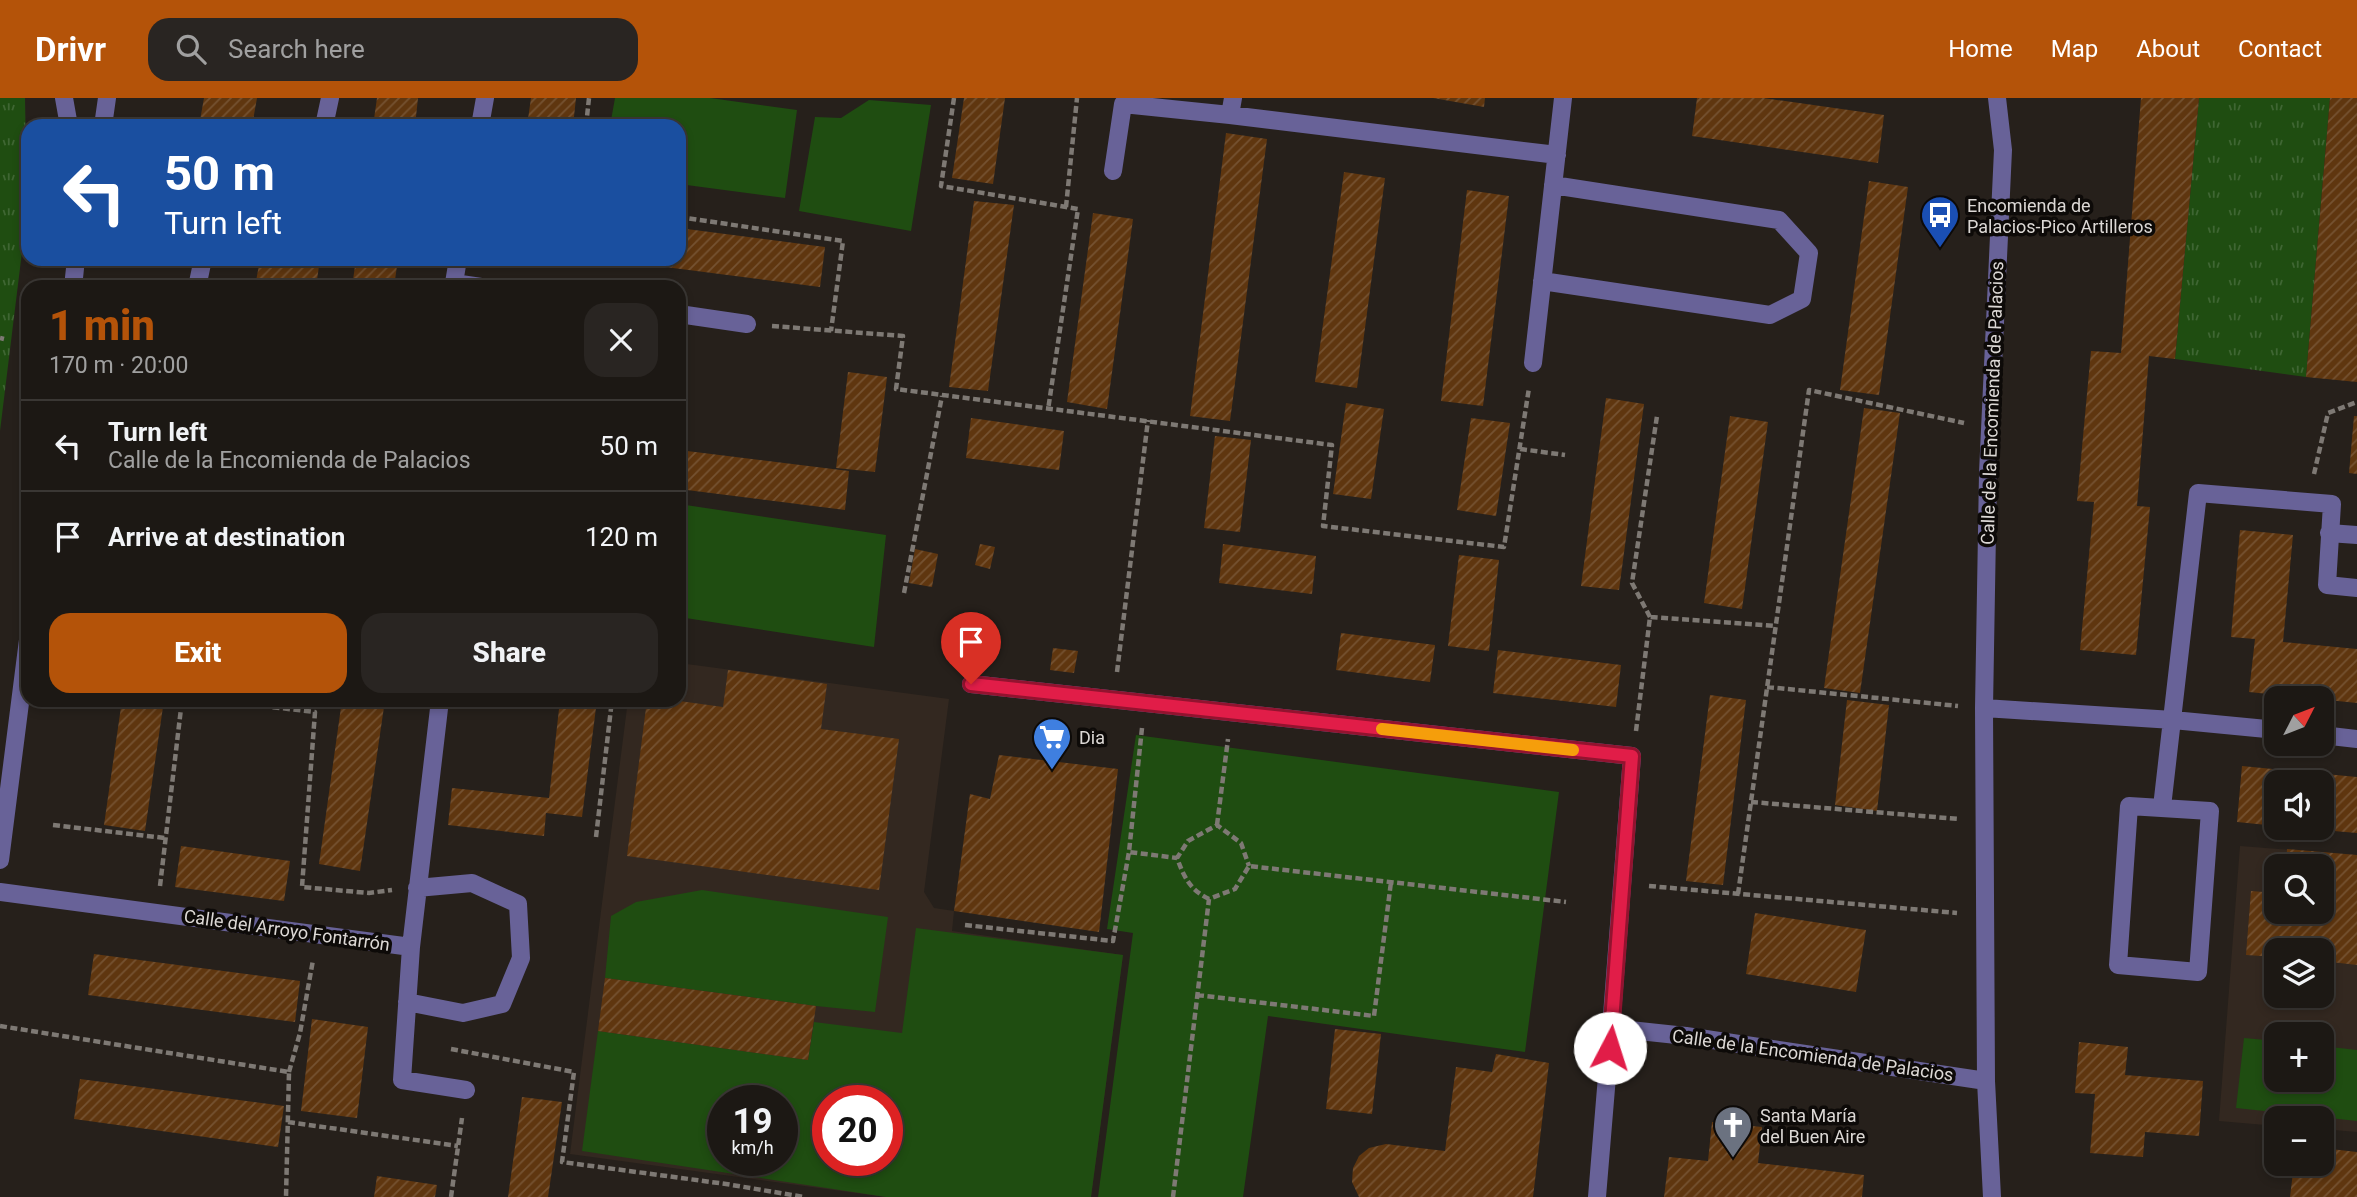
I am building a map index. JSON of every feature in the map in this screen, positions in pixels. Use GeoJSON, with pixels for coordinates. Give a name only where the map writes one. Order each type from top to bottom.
{"type":"FeatureCollection","features":[{"type":"Feature","properties":{"kind":"street"},"geometry":{"type":"LineString","coordinates":[[64,98],[68,119]]}},
{"type":"Feature","properties":{"kind":"street"},"geometry":{"type":"LineString","coordinates":[[104,119],[107,98]]}},
{"type":"Feature","properties":{"kind":"street"},"geometry":{"type":"LineString","coordinates":[[326,119],[330,98]]}},
{"type":"Feature","properties":{"kind":"street"},"geometry":{"type":"LineString","coordinates":[[481,119],[485,98]]}},
{"type":"Feature","properties":{"kind":"street"},"geometry":{"type":"LineString","coordinates":[[1533,363],[1563,98]]}},
{"type":"Feature","properties":{"kind":"street","name":"Calle de la Encomienda de Palacios"},"geometry":{"type":"LineString","coordinates":[[1992,1197],[1986,1081],[1984,708],[1990,429],[2003,150],[1997,98]]}},
{"type":"Feature","properties":{"kind":"street"},"geometry":{"type":"LineString","coordinates":[[1113,171],[1123,104],[1231,107],[1556,155]]}},
{"type":"Feature","properties":{"kind":"street"},"geometry":{"type":"LineString","coordinates":[[1542,281],[1770,315],[1802,299],[1809,253],[1779,220],[1553,184]]}},
{"type":"Feature","properties":{"kind":"street"},"geometry":{"type":"LineString","coordinates":[[686,315],[747,324]]}},
{"type":"Feature","properties":{"kind":"street"},"geometry":{"type":"LineString","coordinates":[[2162,807],[2198,493],[2332,504],[2327,585],[2357,588]]}},
{"type":"Feature","properties":{"kind":"street"},"geometry":{"type":"LineString","coordinates":[[2329,533],[2357,535]]}},
{"type":"Feature","properties":{"kind":"street"},"geometry":{"type":"LineString","coordinates":[[971,684],[1632,756],[1597,1197]]}},
{"type":"Feature","properties":{"kind":"street"},"geometry":{"type":"LineString","coordinates":[[0,860],[21,695]]}},
{"type":"Feature","properties":{"kind":"street","name":"Calle del Arroyo Fontarrón"},"geometry":{"type":"LineString","coordinates":[[0,892],[411,947],[439,707]]}},
{"type":"Feature","properties":{"kind":"street"},"geometry":{"type":"LineString","coordinates":[[1984,708],[2264,729]]}},
{"type":"Feature","properties":{"kind":"street"},"geometry":{"type":"LineString","coordinates":[[2334,736],[2357,738]]}},
{"type":"Feature","properties":{"kind":"street"},"geometry":{"type":"LineString","coordinates":[[2129,806],[2162,807],[2210,811],[2198,972],[2118,965],[2129,806]]}},
{"type":"Feature","properties":{"kind":"street"},"geometry":{"type":"LineString","coordinates":[[407,1002],[463,1013],[502,1004],[522,958],[518,904],[472,883],[417,888]]}},
{"type":"Feature","properties":{"kind":"street"},"geometry":{"type":"LineString","coordinates":[[411,947],[402,1080],[466,1090]]}},
{"type":"Feature","properties":{"kind":"street","name":"Calle de la Encomienda de Palacios"},"geometry":{"type":"LineString","coordinates":[[1612,1028],[1686,1036],[1986,1081]]}},
{"type":"Feature","properties":{"kind":"path"},"geometry":{"type":"LineString","coordinates":[[587,119],[589,98]]}},
{"type":"Feature","properties":{"kind":"path"},"geometry":{"type":"LineString","coordinates":[[954,98],[941,186],[1077,209],[1048,410]]}},
{"type":"Feature","properties":{"kind":"path"},"geometry":{"type":"LineString","coordinates":[[1066,207],[1077,98]]}},
{"type":"Feature","properties":{"kind":"path"},"geometry":{"type":"LineString","coordinates":[[686,218],[843,241],[831,331]]}},
{"type":"Feature","properties":{"kind":"path"},"geometry":{"type":"LineString","coordinates":[[747,324],[903,336],[896,389],[1332,445],[1323,526],[1504,547],[1533,363]]}},
{"type":"Feature","properties":{"kind":"path"},"geometry":{"type":"LineString","coordinates":[[1738,894],[1809,390],[1990,429]]}},
{"type":"Feature","properties":{"kind":"path"},"geometry":{"type":"LineString","coordinates":[[904,593],[942,396]]}},
{"type":"Feature","properties":{"kind":"path"},"geometry":{"type":"LineString","coordinates":[[2308,502],[2328,413],[2357,402]]}},
{"type":"Feature","properties":{"kind":"path"},"geometry":{"type":"LineString","coordinates":[[1632,756],[1650,617],[1632,583],[1657,416]]}},
{"type":"Feature","properties":{"kind":"path"},"geometry":{"type":"LineString","coordinates":[[1113,700],[1148,420]]}},
{"type":"Feature","properties":{"kind":"path"},"geometry":{"type":"LineString","coordinates":[[1520,449],[1565,456]]}},
{"type":"Feature","properties":{"kind":"path"},"geometry":{"type":"LineString","coordinates":[[1650,617],[1775,626]]}},
{"type":"Feature","properties":{"kind":"path"},"geometry":{"type":"LineString","coordinates":[[1767,687],[1984,708]]}},
{"type":"Feature","properties":{"kind":"path"},"geometry":{"type":"LineString","coordinates":[[965,925],[1113,940],[1129,852],[1144,703]]}},
{"type":"Feature","properties":{"kind":"path"},"geometry":{"type":"LineString","coordinates":[[157,912],[181,707]]}},
{"type":"Feature","properties":{"kind":"path"},"geometry":{"type":"LineString","coordinates":[[270,707],[314,712],[302,887],[369,893],[417,888]]}},
{"type":"Feature","properties":{"kind":"path"},"geometry":{"type":"LineString","coordinates":[[596,837],[611,707]]}},
{"type":"Feature","properties":{"kind":"path"},"geometry":{"type":"LineString","coordinates":[[1217,825],[1232,712]]}},
{"type":"Feature","properties":{"kind":"path"},"geometry":{"type":"LineString","coordinates":[[1751,803],[1985,821]]}},
{"type":"Feature","properties":{"kind":"path"},"geometry":{"type":"LineString","coordinates":[[53,825],[165,838]]}},
{"type":"Feature","properties":{"kind":"path"},"geometry":{"type":"LineString","coordinates":[[1177,858],[1188,841],[1217,825]]}},
{"type":"Feature","properties":{"kind":"path"},"geometry":{"type":"LineString","coordinates":[[1217,825],[1241,843],[1249,866]]}},
{"type":"Feature","properties":{"kind":"path"},"geometry":{"type":"LineString","coordinates":[[1129,852],[1177,858]]}},
{"type":"Feature","properties":{"kind":"path"},"geometry":{"type":"LineString","coordinates":[[1177,858],[1185,880],[1199,894],[1209,899],[1235,889],[1249,866]]}},
{"type":"Feature","properties":{"kind":"path"},"geometry":{"type":"LineString","coordinates":[[1249,866],[1566,902]]}},
{"type":"Feature","properties":{"kind":"path"},"geometry":{"type":"LineString","coordinates":[[1196,995],[1374,1016],[1391,882]]}},
{"type":"Feature","properties":{"kind":"path"},"geometry":{"type":"LineString","coordinates":[[1623,884],[1986,915]]}},
{"type":"Feature","properties":{"kind":"path"},"geometry":{"type":"LineString","coordinates":[[1173,1197],[1209,899]]}},
{"type":"Feature","properties":{"kind":"path"},"geometry":{"type":"LineString","coordinates":[[286,1197],[289,1072],[300,1033],[317,935]]}},
{"type":"Feature","properties":{"kind":"path"},"geometry":{"type":"LineString","coordinates":[[0,1026],[289,1072]]}},
{"type":"Feature","properties":{"kind":"path"},"geometry":{"type":"LineString","coordinates":[[451,1049],[573,1072],[562,1163],[804,1197]]}},
{"type":"Feature","properties":{"kind":"path"},"geometry":{"type":"LineString","coordinates":[[451,1197],[466,1090]]}},
{"type":"Feature","properties":{"kind":"path"},"geometry":{"type":"LineString","coordinates":[[288,1122],[458,1146]]}},
{"type":"Feature","properties":{"kind":"shaded area"},"geometry":{"type":"Polygon","coordinates":[[[686,664],[949,699],[924,892],[934,908],[954,911],[952,931],[1123,955],[1091,1197],[886,1197],[732,1176],[798,1176],[798,1085],[707,1085],[707,1173],[570,1154],[627,707],[686,707],[686,664]]]}},
{"type":"Feature","properties":{"kind":"shaded area"},"geometry":{"type":"Polygon","coordinates":[[[2240,846],[2357,855],[2357,1132],[2334,1130],[2334,1106],[2264,1106],[2264,1125],[2219,1121],[2240,846]]]}},
{"type":"Feature","properties":{"kind":"green space"},"geometry":{"type":"Polygon","coordinates":[[[0,98],[25,98],[25,119],[21,119],[21,260],[0,431],[0,98]]]}},
{"type":"Feature","properties":{"kind":"green space"},"geometry":{"type":"Polygon","coordinates":[[[615,98],[710,98],[797,110],[785,198],[686,185],[686,119],[611,119],[615,98]]]}},
{"type":"Feature","properties":{"kind":"green space"},"geometry":{"type":"Polygon","coordinates":[[[2199,98],[2330,98],[2306,377],[2175,359],[2199,98]]]}},
{"type":"Feature","properties":{"kind":"green space"},"geometry":{"type":"Polygon","coordinates":[[[869,100],[931,105],[911,231],[799,211],[815,117],[841,118],[869,100]]]}},
{"type":"Feature","properties":{"kind":"green space"},"geometry":{"type":"Polygon","coordinates":[[[686,505],[886,535],[874,647],[686,618],[686,505]]]}},
{"type":"Feature","properties":{"kind":"green space"},"geometry":{"type":"Polygon","coordinates":[[[1136,735],[1559,792],[1525,1052],[1268,1016],[1243,1197],[1098,1197],[1133,933],[1107,929],[1136,735]]]}},
{"type":"Feature","properties":{"kind":"green space"},"geometry":{"type":"Polygon","coordinates":[[[702,890],[888,917],[875,1012],[605,978],[611,916],[636,902],[702,890]]]}},
{"type":"Feature","properties":{"kind":"green space"},"geometry":{"type":"Polygon","coordinates":[[[916,928],[1123,955],[1091,1197],[886,1197],[747,1176],[798,1176],[798,1085],[707,1085],[707,1170],[582,1151],[598,1031],[808,1060],[814,1022],[902,1033],[916,928]]]}},
{"type":"Feature","properties":{"kind":"green space"},"geometry":{"type":"Polygon","coordinates":[[[2244,1038],[2264,1040],[2264,1092],[2334,1092],[2334,1047],[2357,1050],[2357,1121],[2334,1119],[2334,1106],[2264,1106],[2264,1111],[2236,1108],[2244,1038]]]}},
{"type":"Feature","properties":{"kind":"building"},"geometry":{"type":"Polygon","coordinates":[[[204,98],[257,98],[253,119],[200,119],[204,98]]]}},
{"type":"Feature","properties":{"kind":"building"},"geometry":{"type":"Polygon","coordinates":[[[377,98],[418,98],[416,119],[374,119],[377,98]]]}},
{"type":"Feature","properties":{"kind":"building"},"geometry":{"type":"Polygon","coordinates":[[[531,98],[576,98],[574,119],[528,119],[531,98]]]}},
{"type":"Feature","properties":{"kind":"building"},"geometry":{"type":"Polygon","coordinates":[[[964,98],[1005,98],[993,184],[952,178],[964,98]]]}},
{"type":"Feature","properties":{"kind":"building"},"geometry":{"type":"Polygon","coordinates":[[[1433,98],[1485,98],[1484,107],[1433,98]]]}},
{"type":"Feature","properties":{"kind":"building"},"geometry":{"type":"Polygon","coordinates":[[[1697,98],[1763,98],[1884,115],[1878,163],[1692,136],[1697,98]]]}},
{"type":"Feature","properties":{"kind":"building"},"geometry":{"type":"Polygon","coordinates":[[[2141,98],[2199,98],[2175,359],[2149,356],[2137,506],[2150,507],[2136,655],[2080,650],[2094,502],[2077,501],[2091,351],[2121,353],[2141,98]]]}},
{"type":"Feature","properties":{"kind":"building"},"geometry":{"type":"Polygon","coordinates":[[[2330,98],[2357,98],[2357,382],[2306,377],[2330,98]]]}},
{"type":"Feature","properties":{"kind":"building"},"geometry":{"type":"Polygon","coordinates":[[[1226,133],[1267,139],[1230,421],[1190,416],[1226,133]]]}},
{"type":"Feature","properties":{"kind":"building"},"geometry":{"type":"Polygon","coordinates":[[[1344,172],[1385,178],[1357,388],[1315,382],[1344,172]]]}},
{"type":"Feature","properties":{"kind":"building"},"geometry":{"type":"Polygon","coordinates":[[[1869,181],[1908,187],[1879,395],[1840,390],[1869,181]]]}},
{"type":"Feature","properties":{"kind":"building"},"geometry":{"type":"Polygon","coordinates":[[[1467,190],[1509,196],[1483,406],[1441,401],[1467,190]]]}},
{"type":"Feature","properties":{"kind":"building"},"geometry":{"type":"Polygon","coordinates":[[[974,201],[1014,205],[988,391],[949,387],[974,201]]]}},
{"type":"Feature","properties":{"kind":"building"},"geometry":{"type":"Polygon","coordinates":[[[1093,213],[1133,219],[1107,409],[1067,402],[1093,213]]]}},
{"type":"Feature","properties":{"kind":"building"},"geometry":{"type":"Polygon","coordinates":[[[686,229],[825,247],[820,287],[658,266],[686,266],[686,229]]]}},
{"type":"Feature","properties":{"kind":"building"},"geometry":{"type":"Polygon","coordinates":[[[259,266],[319,266],[317,280],[256,280],[259,266]]]}},
{"type":"Feature","properties":{"kind":"building"},"geometry":{"type":"Polygon","coordinates":[[[355,266],[397,266],[395,280],[353,280],[355,266]]]}},
{"type":"Feature","properties":{"kind":"building"},"geometry":{"type":"Polygon","coordinates":[[[848,372],[887,377],[875,472],[836,468],[848,372]]]}},
{"type":"Feature","properties":{"kind":"building"},"geometry":{"type":"Polygon","coordinates":[[[1606,398],[1644,404],[1619,590],[1581,586],[1606,398]]]}},
{"type":"Feature","properties":{"kind":"building"},"geometry":{"type":"Polygon","coordinates":[[[1346,403],[1384,409],[1371,499],[1333,494],[1346,403]]]}},
{"type":"Feature","properties":{"kind":"building"},"geometry":{"type":"Polygon","coordinates":[[[1864,408],[1900,413],[1860,693],[1824,688],[1864,408]]]}},
{"type":"Feature","properties":{"kind":"building"},"geometry":{"type":"Polygon","coordinates":[[[1730,416],[1768,422],[1742,609],[1704,603],[1730,416]]]}},
{"type":"Feature","properties":{"kind":"building"},"geometry":{"type":"Polygon","coordinates":[[[2354,416],[2357,416],[2357,474],[2349,473],[2354,416]]]}},
{"type":"Feature","properties":{"kind":"building"},"geometry":{"type":"Polygon","coordinates":[[[971,418],[1064,431],[1059,470],[966,458],[971,418]]]}},
{"type":"Feature","properties":{"kind":"building"},"geometry":{"type":"Polygon","coordinates":[[[1471,418],[1510,423],[1496,516],[1457,510],[1471,418]]]}},
{"type":"Feature","properties":{"kind":"building"},"geometry":{"type":"Polygon","coordinates":[[[1215,436],[1251,440],[1240,532],[1204,528],[1215,436]]]}},
{"type":"Feature","properties":{"kind":"building"},"geometry":{"type":"Polygon","coordinates":[[[686,451],[849,471],[845,510],[686,490],[686,451]]]}},
{"type":"Feature","properties":{"kind":"building"},"geometry":{"type":"Polygon","coordinates":[[[2240,530],[2293,535],[2283,642],[2357,649],[2357,703],[2334,701],[2334,686],[2264,686],[2264,694],[2249,692],[2255,639],[2231,637],[2240,530]]]}},
{"type":"Feature","properties":{"kind":"building"},"geometry":{"type":"Polygon","coordinates":[[[980,544],[995,547],[990,569],[975,565],[980,544]]]}},
{"type":"Feature","properties":{"kind":"building"},"geometry":{"type":"Polygon","coordinates":[[[1223,544],[1316,556],[1312,594],[1219,583],[1223,544]]]}},
{"type":"Feature","properties":{"kind":"building"},"geometry":{"type":"Polygon","coordinates":[[[915,549],[938,554],[932,587],[909,583],[915,549]]]}},
{"type":"Feature","properties":{"kind":"building"},"geometry":{"type":"Polygon","coordinates":[[[1459,555],[1499,560],[1489,651],[1448,646],[1459,555]]]}},
{"type":"Feature","properties":{"kind":"building"},"geometry":{"type":"Polygon","coordinates":[[[1341,633],[1435,645],[1430,682],[1336,670],[1341,633]]]}},
{"type":"Feature","properties":{"kind":"building"},"geometry":{"type":"Polygon","coordinates":[[[1053,648],[1078,651],[1074,673],[1050,670],[1053,648]]]}},
{"type":"Feature","properties":{"kind":"building"},"geometry":{"type":"Polygon","coordinates":[[[1498,650],[1621,665],[1616,707],[1493,693],[1498,650]]]}},
{"type":"Feature","properties":{"kind":"building"},"geometry":{"type":"Polygon","coordinates":[[[728,670],[827,684],[821,729],[899,739],[879,890],[627,856],[646,707],[686,707],[686,702],[723,707],[728,670]]]}},
{"type":"Feature","properties":{"kind":"building"},"geometry":{"type":"Polygon","coordinates":[[[1710,695],[1746,700],[1723,885],[1686,881],[1710,695]]]}},
{"type":"Feature","properties":{"kind":"building"},"geometry":{"type":"Polygon","coordinates":[[[1847,700],[1889,705],[1877,811],[1835,805],[1847,700]]]}},
{"type":"Feature","properties":{"kind":"building"},"geometry":{"type":"Polygon","coordinates":[[[121,707],[163,707],[145,831],[104,825],[121,707]]]}},
{"type":"Feature","properties":{"kind":"building"},"geometry":{"type":"Polygon","coordinates":[[[341,707],[384,707],[360,871],[319,864],[341,707]]]}},
{"type":"Feature","properties":{"kind":"building"},"geometry":{"type":"Polygon","coordinates":[[[559,707],[596,707],[582,817],[546,813],[544,836],[448,825],[452,788],[549,798],[559,707]]]}},
{"type":"Feature","properties":{"kind":"building"},"geometry":{"type":"Polygon","coordinates":[[[999,755],[1118,769],[1099,932],[954,911],[970,794],[990,799],[999,755]]]}},
{"type":"Feature","properties":{"kind":"building"},"geometry":{"type":"Polygon","coordinates":[[[2242,766],[2284,770],[2264,770],[2264,825],[2237,822],[2242,766]]]}},
{"type":"Feature","properties":{"kind":"building"},"geometry":{"type":"Polygon","coordinates":[[[2334,775],[2357,777],[2357,833],[2334,831],[2334,775]]]}},
{"type":"Feature","properties":{"kind":"building"},"geometry":{"type":"Polygon","coordinates":[[[181,846],[290,861],[284,901],[175,887],[181,846]]]}},
{"type":"Feature","properties":{"kind":"building"},"geometry":{"type":"Polygon","coordinates":[[[2287,849],[2357,855],[2357,965],[2334,962],[2334,938],[2264,938],[2264,956],[2246,955],[2251,891],[2264,892],[2264,924],[2334,924],[2334,854],[2287,854],[2287,849]]]}},
{"type":"Feature","properties":{"kind":"building"},"geometry":{"type":"Polygon","coordinates":[[[1755,913],[1866,930],[1856,992],[1746,974],[1755,913]]]}},
{"type":"Feature","properties":{"kind":"building"},"geometry":{"type":"Polygon","coordinates":[[[94,954],[300,981],[295,1022],[88,995],[94,954]]]}},
{"type":"Feature","properties":{"kind":"building"},"geometry":{"type":"Polygon","coordinates":[[[605,978],[816,1006],[808,1060],[598,1031],[605,978]]]}},
{"type":"Feature","properties":{"kind":"building"},"geometry":{"type":"Polygon","coordinates":[[[312,1019],[368,1027],[357,1118],[301,1111],[312,1019]]]}},
{"type":"Feature","properties":{"kind":"building"},"geometry":{"type":"Polygon","coordinates":[[[1335,1029],[1381,1034],[1372,1114],[1326,1109],[1335,1029]]]}},
{"type":"Feature","properties":{"kind":"building"},"geometry":{"type":"Polygon","coordinates":[[[2079,1042],[2128,1047],[2125,1075],[2203,1081],[2199,1136],[2145,1132],[2143,1157],[2090,1153],[2095,1094],[2075,1093],[2079,1042]]]}},
{"type":"Feature","properties":{"kind":"building"},"geometry":{"type":"Polygon","coordinates":[[[1496,1054],[1549,1063],[1533,1197],[1359,1197],[1352,1182],[1353,1168],[1359,1156],[1369,1148],[1386,1144],[1445,1151],[1456,1067],[1492,1072],[1496,1054]]]}},
{"type":"Feature","properties":{"kind":"building"},"geometry":{"type":"Polygon","coordinates":[[[80,1079],[284,1106],[278,1147],[74,1119],[80,1079]]]}},
{"type":"Feature","properties":{"kind":"building"},"geometry":{"type":"Polygon","coordinates":[[[522,1097],[562,1102],[548,1197],[508,1197],[522,1097]]]}},
{"type":"Feature","properties":{"kind":"building","name":"Santa María del Buen Aire"},"geometry":{"type":"Polygon","coordinates":[[[1712,1122],[1762,1127],[1758,1163],[1864,1175],[1862,1197],[1664,1197],[1669,1157],[1708,1161],[1712,1122]]]}},
{"type":"Feature","properties":{"kind":"building"},"geometry":{"type":"Polygon","coordinates":[[[2334,1149],[2357,1152],[2357,1197],[2290,1197],[2293,1176],[2334,1176],[2334,1149]]]}},
{"type":"Feature","properties":{"kind":"building"},"geometry":{"type":"Polygon","coordinates":[[[377,1176],[437,1185],[435,1197],[374,1197],[377,1176]]]}},
{"type":"Feature","properties":{"kind":"slow traffic"},"geometry":{"type":"LineString","coordinates":[[1382,729],[1573,750]]}},
{"type":"Feature","properties":{"kind":"place","name":"Encomienda de Palacios-Pico Artilleros"},"geometry":{"type":"Point","coordinates":[1940,249]}},
{"type":"Feature","properties":{"kind":"place","name":"Dia"},"geometry":{"type":"Point","coordinates":[1052,771]}},
{"type":"Feature","properties":{"kind":"place","name":"Santa María del Buen Aire"},"geometry":{"type":"Point","coordinates":[1733,1159]}},
{"type":"Feature","properties":{"kind":"route"},"geometry":{"type":"LineString","coordinates":[[971,684],[1632,756],[1610,1048]]}}]}
